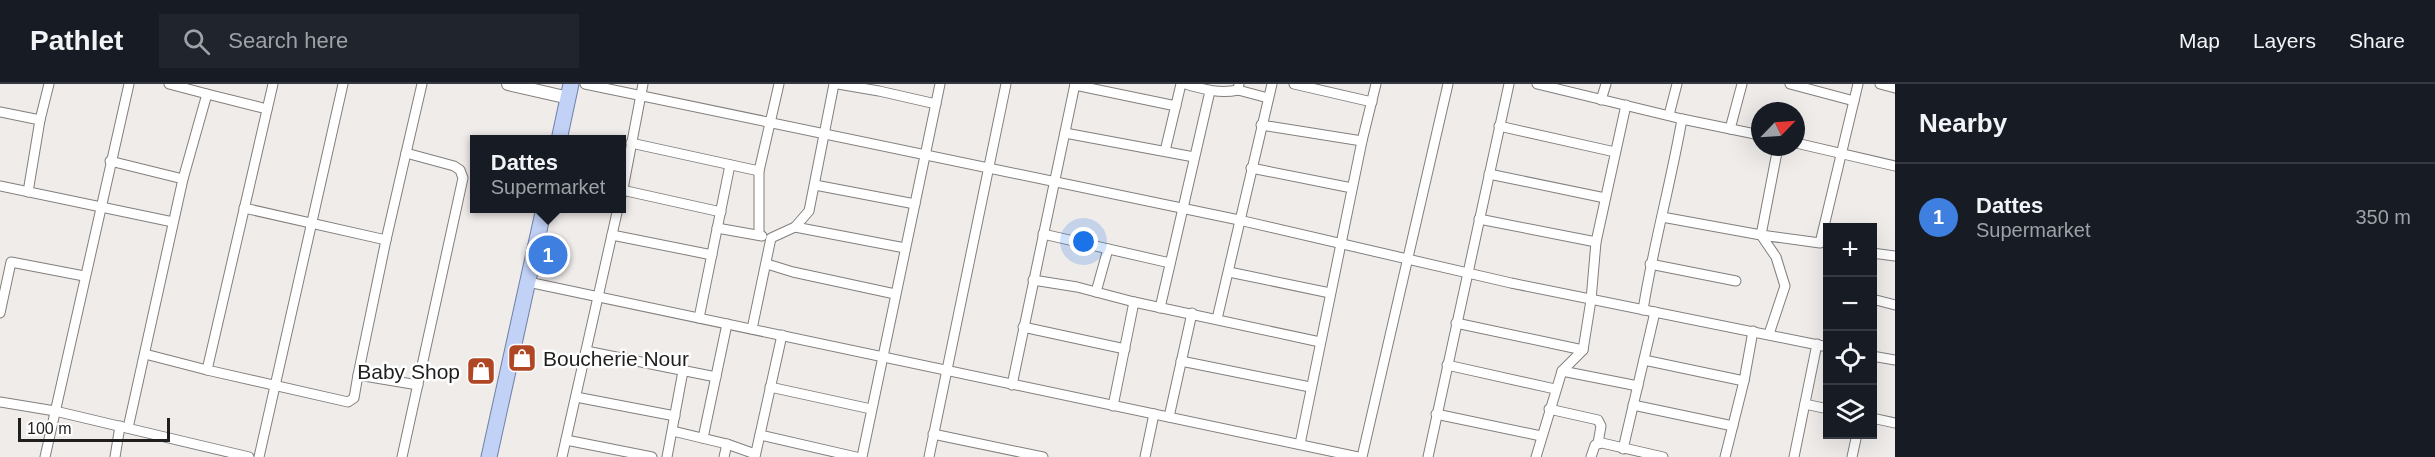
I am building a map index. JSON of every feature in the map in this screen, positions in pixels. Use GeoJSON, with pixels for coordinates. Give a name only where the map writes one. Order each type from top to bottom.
{"type":"FeatureCollection","features":[{"type":"Feature","properties":{"kind":"main road"},"geometry":{"type":"LineString","coordinates":[[560,135],[570,91]]}},
{"type":"Feature","properties":{"kind":"main road"},"geometry":{"type":"LineString","coordinates":[[489,457],[543,213]]}},
{"type":"Feature","properties":{"kind":"street"},"geometry":{"type":"LineString","coordinates":[[28,192],[40,120],[49,84]]}},
{"type":"Feature","properties":{"kind":"street"},"geometry":{"type":"LineString","coordinates":[[45,457],[99,208],[129,84]]}},
{"type":"Feature","properties":{"kind":"street"},"geometry":{"type":"LineString","coordinates":[[169,84],[267,109]]}},
{"type":"Feature","properties":{"kind":"street"},"geometry":{"type":"LineString","coordinates":[[207,370],[273,84]]}},
{"type":"Feature","properties":{"kind":"street"},"geometry":{"type":"LineString","coordinates":[[259,457],[343,84]]}},
{"type":"Feature","properties":{"kind":"street"},"geometry":{"type":"LineString","coordinates":[[145,354],[348,402],[354,398],[386,240],[422,84]]}},
{"type":"Feature","properties":{"kind":"street"},"geometry":{"type":"LineString","coordinates":[[508,84],[570,91]]}},
{"type":"Feature","properties":{"kind":"street"},"geometry":{"type":"LineString","coordinates":[[585,84],[1239,220],[1408,258],[1468,274],[1823,346],[1805,404],[1794,457]]}},
{"type":"Feature","properties":{"kind":"street"},"geometry":{"type":"LineString","coordinates":[[626,172],[642,84]]}},
{"type":"Feature","properties":{"kind":"street"},"geometry":{"type":"LineString","coordinates":[[759,236],[759,171],[779,84]]}},
{"type":"Feature","properties":{"kind":"street"},"geometry":{"type":"LineString","coordinates":[[717,228],[771,238],[795,227],[809,211],[836,84],[936,104]]}},
{"type":"Feature","properties":{"kind":"street"},"geometry":{"type":"LineString","coordinates":[[862,457],[940,84]]}},
{"type":"Feature","properties":{"kind":"street"},"geometry":{"type":"LineString","coordinates":[[929,457],[987,167],[1006,84]]}},
{"type":"Feature","properties":{"kind":"street"},"geometry":{"type":"LineString","coordinates":[[1012,385],[1075,84],[1176,106]]}},
{"type":"Feature","properties":{"kind":"street"},"geometry":{"type":"LineString","coordinates":[[1165,151],[1183,84],[1227,93],[1239,87],[1268,98]]}},
{"type":"Feature","properties":{"kind":"street"},"geometry":{"type":"LineString","coordinates":[[1217,319],[1272,84]]}},
{"type":"Feature","properties":{"kind":"street"},"geometry":{"type":"LineString","coordinates":[[1294,84],[1372,102]]}},
{"type":"Feature","properties":{"kind":"street"},"geometry":{"type":"LineString","coordinates":[[1300,444],[1352,188],[1376,84]]}},
{"type":"Feature","properties":{"kind":"street"},"geometry":{"type":"LineString","coordinates":[[528,282],[1360,457],[1448,84]]}},
{"type":"Feature","properties":{"kind":"street"},"geometry":{"type":"LineString","coordinates":[[1428,457],[1509,84]]}},
{"type":"Feature","properties":{"kind":"street"},"geometry":{"type":"LineString","coordinates":[[1537,84],[1751,133]]}},
{"type":"Feature","properties":{"kind":"street"},"geometry":{"type":"LineString","coordinates":[[1601,100],[1606,84]]}},
{"type":"Feature","properties":{"kind":"street"},"geometry":{"type":"LineString","coordinates":[[1669,114],[1677,84]]}},
{"type":"Feature","properties":{"kind":"street"},"geometry":{"type":"LineString","coordinates":[[1730,129],[1742,84]]}},
{"type":"Feature","properties":{"kind":"street"},"geometry":{"type":"LineString","coordinates":[[1790,84],[1854,101]]}},
{"type":"Feature","properties":{"kind":"street"},"geometry":{"type":"LineString","coordinates":[[1828,223],[1858,84]]}},
{"type":"Feature","properties":{"kind":"street"},"geometry":{"type":"LineString","coordinates":[[1880,84],[1895,88]]}},
{"type":"Feature","properties":{"kind":"street"},"geometry":{"type":"LineString","coordinates":[[1160,308],[1210,91]]}},
{"type":"Feature","properties":{"kind":"street"},"geometry":{"type":"LineString","coordinates":[[115,457],[145,354],[183,179],[207,94]]}},
{"type":"Feature","properties":{"kind":"street"},"geometry":{"type":"LineString","coordinates":[[1536,457],[1562,370],[1583,350],[1591,300],[1596,242],[1626,105]]}},
{"type":"Feature","properties":{"kind":"street"},"geometry":{"type":"LineString","coordinates":[[0,112],[40,120]]}},
{"type":"Feature","properties":{"kind":"street"},"geometry":{"type":"LineString","coordinates":[[1642,310],[1682,119]]}},
{"type":"Feature","properties":{"kind":"street"},"geometry":{"type":"LineString","coordinates":[[1261,125],[1362,141]]}},
{"type":"Feature","properties":{"kind":"street"},"geometry":{"type":"LineString","coordinates":[[1499,126],[1616,152]]}},
{"type":"Feature","properties":{"kind":"street"},"geometry":{"type":"LineString","coordinates":[[1065,133],[1194,157]]}},
{"type":"Feature","properties":{"kind":"street"},"geometry":{"type":"LineString","coordinates":[[632,143],[759,171]]}},
{"type":"Feature","properties":{"kind":"street"},"geometry":{"type":"LineString","coordinates":[[1805,145],[1895,166]]}},
{"type":"Feature","properties":{"kind":"street"},"geometry":{"type":"LineString","coordinates":[[402,457],[464,178],[460,170],[454,166],[406,153]]}},
{"type":"Feature","properties":{"kind":"street"},"geometry":{"type":"LineString","coordinates":[[1769,334],[1785,286],[1776,257],[1761,235],[1776,156]]}},
{"type":"Feature","properties":{"kind":"street"},"geometry":{"type":"LineString","coordinates":[[110,161],[183,179]]}},
{"type":"Feature","properties":{"kind":"street"},"geometry":{"type":"LineString","coordinates":[[699,318],[730,165]]}},
{"type":"Feature","properties":{"kind":"street"},"geometry":{"type":"LineString","coordinates":[[1251,168],[1352,188]]}},
{"type":"Feature","properties":{"kind":"street"},"geometry":{"type":"LineString","coordinates":[[1489,174],[1605,198]]}},
{"type":"Feature","properties":{"kind":"street"},"geometry":{"type":"LineString","coordinates":[[815,185],[915,204]]}},
{"type":"Feature","properties":{"kind":"street"},"geometry":{"type":"LineString","coordinates":[[0,186],[173,222]]}},
{"type":"Feature","properties":{"kind":"street"},"geometry":{"type":"LineString","coordinates":[[626,193],[721,212]]}},
{"type":"Feature","properties":{"kind":"street"},"geometry":{"type":"LineString","coordinates":[[244,208],[386,240]]}},
{"type":"Feature","properties":{"kind":"street"},"geometry":{"type":"LineString","coordinates":[[562,457],[617,213]]}},
{"type":"Feature","properties":{"kind":"street"},"geometry":{"type":"LineString","coordinates":[[1662,217],[1823,244]]}},
{"type":"Feature","properties":{"kind":"street"},"geometry":{"type":"LineString","coordinates":[[1479,219],[1596,242]]}},
{"type":"Feature","properties":{"kind":"street"},"geometry":{"type":"LineString","coordinates":[[795,227],[905,249]]}},
{"type":"Feature","properties":{"kind":"street"},"geometry":{"type":"LineString","coordinates":[[1043,234],[1170,263]]}},
{"type":"Feature","properties":{"kind":"street"},"geometry":{"type":"LineString","coordinates":[[612,235],[712,255]]}},
{"type":"Feature","properties":{"kind":"street"},"geometry":{"type":"LineString","coordinates":[[752,329],[771,238]]}},
{"type":"Feature","properties":{"kind":"street"},"geometry":{"type":"LineString","coordinates":[[1096,291],[1108,249]]}},
{"type":"Feature","properties":{"kind":"street"},"geometry":{"type":"LineString","coordinates":[[1877,254],[1895,256]]}},
{"type":"Feature","properties":{"kind":"street"},"geometry":{"type":"LineString","coordinates":[[0,260],[84,276]]}},
{"type":"Feature","properties":{"kind":"street"},"geometry":{"type":"LineString","coordinates":[[0,312],[11,262]]}},
{"type":"Feature","properties":{"kind":"street"},"geometry":{"type":"LineString","coordinates":[[767,264],[793,272],[895,294]]}},
{"type":"Feature","properties":{"kind":"street"},"geometry":{"type":"LineString","coordinates":[[1650,264],[1736,281]]}},
{"type":"Feature","properties":{"kind":"street"},"geometry":{"type":"LineString","coordinates":[[1229,272],[1330,293]]}},
{"type":"Feature","properties":{"kind":"street"},"geometry":{"type":"LineString","coordinates":[[1033,280],[1096,291],[1160,308],[1320,342]]}},
{"type":"Feature","properties":{"kind":"street"},"geometry":{"type":"LineString","coordinates":[[1877,300],[1895,304]]}},
{"type":"Feature","properties":{"kind":"street"},"geometry":{"type":"LineString","coordinates":[[1113,406],[1134,302]]}},
{"type":"Feature","properties":{"kind":"street"},"geometry":{"type":"LineString","coordinates":[[1623,449],[1655,312]]}},
{"type":"Feature","properties":{"kind":"street"},"geometry":{"type":"LineString","coordinates":[[1169,417],[1192,314]]}},
{"type":"Feature","properties":{"kind":"street"},"geometry":{"type":"LineString","coordinates":[[1456,323],[1583,350]]}},
{"type":"Feature","properties":{"kind":"street"},"geometry":{"type":"LineString","coordinates":[[703,438],[727,324]]}},
{"type":"Feature","properties":{"kind":"street"},"geometry":{"type":"LineString","coordinates":[[1023,327],[1125,349]]}},
{"type":"Feature","properties":{"kind":"street"},"geometry":{"type":"LineString","coordinates":[[1725,457],[1744,381],[1753,331]]}},
{"type":"Feature","properties":{"kind":"street"},"geometry":{"type":"LineString","coordinates":[[673,431],[727,444],[755,455],[782,335]]}},
{"type":"Feature","properties":{"kind":"street"},"geometry":{"type":"LineString","coordinates":[[586,351],[716,377]]}},
{"type":"Feature","properties":{"kind":"street"},"geometry":{"type":"LineString","coordinates":[[1877,357],[1895,360]]}},
{"type":"Feature","properties":{"kind":"street"},"geometry":{"type":"LineString","coordinates":[[1644,360],[1744,381]]}},
{"type":"Feature","properties":{"kind":"street"},"geometry":{"type":"LineString","coordinates":[[1181,361],[1311,387]]}},
{"type":"Feature","properties":{"kind":"street"},"geometry":{"type":"LineString","coordinates":[[1447,365],[1556,388]]}},
{"type":"Feature","properties":{"kind":"street"},"geometry":{"type":"LineString","coordinates":[[1562,370],[1638,386]]}},
{"type":"Feature","properties":{"kind":"street"},"geometry":{"type":"LineString","coordinates":[[667,457],[683,371]]}},
{"type":"Feature","properties":{"kind":"street"},"geometry":{"type":"LineString","coordinates":[[358,375],[418,385]]}},
{"type":"Feature","properties":{"kind":"street"},"geometry":{"type":"LineString","coordinates":[[770,387],[871,409]]}},
{"type":"Feature","properties":{"kind":"street"},"geometry":{"type":"LineString","coordinates":[[576,397],[675,416]]}},
{"type":"Feature","properties":{"kind":"street"},"geometry":{"type":"LineString","coordinates":[[0,402],[55,411],[249,457]]}},
{"type":"Feature","properties":{"kind":"street"},"geometry":{"type":"LineString","coordinates":[[1805,404],[1823,408]]}},
{"type":"Feature","properties":{"kind":"street"},"geometry":{"type":"LineString","coordinates":[[1633,405],[1733,426]]}},
{"type":"Feature","properties":{"kind":"street"},"geometry":{"type":"LineString","coordinates":[[1549,409],[1599,420],[1601,426],[1598,443],[1593,448],[1591,457]]}},
{"type":"Feature","properties":{"kind":"street"},"geometry":{"type":"LineString","coordinates":[[1145,457],[1154,414]]}},
{"type":"Feature","properties":{"kind":"street"},"geometry":{"type":"LineString","coordinates":[[1436,414],[1541,436]]}},
{"type":"Feature","properties":{"kind":"street"},"geometry":{"type":"LineString","coordinates":[[1877,419],[1895,423]]}},
{"type":"Feature","properties":{"kind":"street"},"geometry":{"type":"LineString","coordinates":[[933,434],[1043,457]]}},
{"type":"Feature","properties":{"kind":"street"},"geometry":{"type":"LineString","coordinates":[[760,435],[856,457]]}},
{"type":"Feature","properties":{"kind":"street"},"geometry":{"type":"LineString","coordinates":[[1852,457],[1856,439]]}},
{"type":"Feature","properties":{"kind":"street"},"geometry":{"type":"LineString","coordinates":[[566,440],[652,457]]}},
{"type":"Feature","properties":{"kind":"street"},"geometry":{"type":"LineString","coordinates":[[1598,443],[1664,457]]}},
{"type":"Feature","properties":{"kind":"street"},"geometry":{"type":"LineString","coordinates":[[723,457],[727,444]]}},
{"type":"Feature","properties":{"kind":"street"},"geometry":{"type":"LineString","coordinates":[[990,457],[993,446]]}},
{"type":"Feature","properties":{"kind":"place","name":"Dattes"},"geometry":{"type":"Point","coordinates":[548,255]}},
{"type":"Feature","properties":{"kind":"place","name":"Boucherie Nour"},"geometry":{"type":"Point","coordinates":[522,358]}},
{"type":"Feature","properties":{"kind":"place","name":"Baby Shop"},"geometry":{"type":"Point","coordinates":[481,371]}}]}
